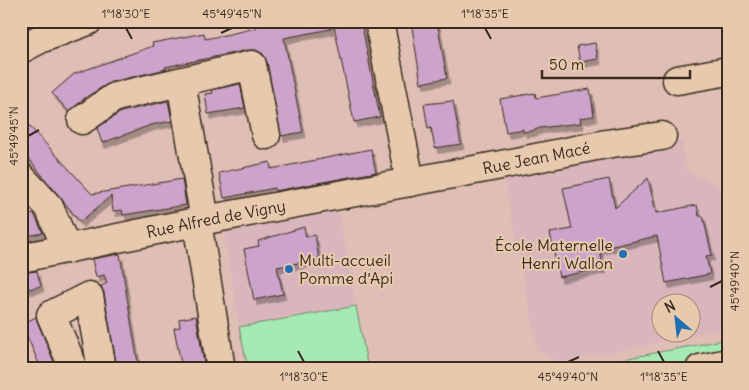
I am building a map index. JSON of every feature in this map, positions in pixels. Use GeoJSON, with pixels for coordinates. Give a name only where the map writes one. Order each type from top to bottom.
{"type":"FeatureCollection","features":[{"type":"Feature","properties":{"kind":"street"},"geometry":{"type":"LineString","coordinates":[[21,49],[40,39],[88,21]]}},
{"type":"Feature","properties":{"kind":"street"},"geometry":{"type":"LineString","coordinates":[[379,21],[410,182]]}},
{"type":"Feature","properties":{"kind":"street"},"geometry":{"type":"LineString","coordinates":[[82,120],[115,97],[252,65],[266,135]]}},
{"type":"Feature","properties":{"kind":"street"},"geometry":{"type":"LineString","coordinates":[[677,80],[728,71]]}},
{"type":"Feature","properties":{"kind":"street"},"geometry":{"type":"LineString","coordinates":[[180,82],[201,221],[220,369]]}},
{"type":"Feature","properties":{"kind":"street","name":"Rue Jean Macé"},"geometry":{"type":"LineString","coordinates":[[410,182],[606,144],[662,136]]}},
{"type":"Feature","properties":{"kind":"street"},"geometry":{"type":"LineString","coordinates":[[21,177],[48,206],[67,248]]}},
{"type":"Feature","properties":{"kind":"street","name":"Rue Alfred de Vigny"},"geometry":{"type":"LineString","coordinates":[[21,258],[201,221],[410,182]]}},
{"type":"Feature","properties":{"kind":"street"},"geometry":{"type":"LineString","coordinates":[[74,369],[51,315],[89,296],[102,369]]}},
{"type":"Feature","properties":{"kind":"street"},"geometry":{"type":"LineString","coordinates":[[700,369],[728,364]]}},
{"type":"Feature","properties":{"kind":"shaded area","name":"École Maternelle Henri Wallon"},"geometry":{"type":"Polygon","coordinates":[[[682,141],[684,169],[718,186],[728,205],[728,328],[702,333],[702,292],[652,292],[652,342],[661,342],[560,363],[538,350],[503,176],[682,141]]]}},
{"type":"Feature","properties":{"kind":"shaded area","name":"Multi-accueil Pomme d’Api"},"geometry":{"type":"Polygon","coordinates":[[[338,208],[356,306],[239,327],[224,230],[338,208]]]}},
{"type":"Feature","properties":{"kind":"green space"},"geometry":{"type":"Polygon","coordinates":[[[356,306],[368,369],[248,369],[239,327],[356,306]]]}},
{"type":"Feature","properties":{"kind":"green space"},"geometry":{"type":"Polygon","coordinates":[[[728,339],[728,369],[571,369],[728,339]]]}},
{"type":"Feature","properties":{"kind":"building"},"geometry":{"type":"Polygon","coordinates":[[[253,21],[330,21],[331,29],[284,38],[303,132],[281,136],[267,62],[263,54],[256,50],[165,67],[166,69],[111,82],[86,97],[69,112],[52,93],[74,74],[153,46],[152,43],[204,33],[205,39],[230,34],[255,28],[253,21]]]}},
{"type":"Feature","properties":{"kind":"building"},"geometry":{"type":"Polygon","coordinates":[[[333,21],[361,21],[380,117],[354,122],[333,21]]]}},
{"type":"Feature","properties":{"kind":"building"},"geometry":{"type":"Polygon","coordinates":[[[411,21],[437,21],[447,78],[421,83],[411,21]]]}},
{"type":"Feature","properties":{"kind":"building"},"geometry":{"type":"Polygon","coordinates":[[[595,43],[598,59],[580,62],[577,46],[595,43]]]}},
{"type":"Feature","properties":{"kind":"building"},"geometry":{"type":"Polygon","coordinates":[[[240,84],[245,108],[208,114],[205,94],[213,93],[212,90],[240,84]]]}},
{"type":"Feature","properties":{"kind":"building"},"geometry":{"type":"Polygon","coordinates":[[[590,89],[594,116],[580,118],[581,123],[540,128],[532,131],[523,132],[523,129],[506,132],[500,99],[535,93],[536,98],[590,89]]]}},
{"type":"Feature","properties":{"kind":"building"},"geometry":{"type":"Polygon","coordinates":[[[168,101],[172,121],[151,125],[102,143],[97,128],[121,112],[168,101]]]}},
{"type":"Feature","properties":{"kind":"building"},"geometry":{"type":"Polygon","coordinates":[[[453,101],[461,144],[435,148],[431,128],[428,129],[424,104],[453,101]]]}},
{"type":"Feature","properties":{"kind":"building"},"geometry":{"type":"Polygon","coordinates":[[[21,117],[92,194],[182,179],[186,205],[123,215],[122,210],[113,211],[111,196],[80,222],[21,149],[21,117]]]}},
{"type":"Feature","properties":{"kind":"building"},"geometry":{"type":"Polygon","coordinates":[[[371,149],[376,172],[275,191],[275,188],[224,198],[219,173],[270,162],[271,169],[371,149]]]}},
{"type":"Feature","properties":{"kind":"building","name":"École Maternelle Henri Wallon"},"geometry":{"type":"Polygon","coordinates":[[[648,178],[656,213],[697,205],[699,216],[703,216],[712,255],[706,256],[710,274],[666,283],[657,236],[600,249],[603,268],[559,277],[550,233],[572,229],[563,188],[609,179],[615,208],[648,178]]]}},
{"type":"Feature","properties":{"kind":"building"},"geometry":{"type":"Polygon","coordinates":[[[34,214],[43,233],[21,237],[21,217],[34,214]]]}},
{"type":"Feature","properties":{"kind":"building","name":"Multi-accueil Pomme d’Api"},"geometry":{"type":"Polygon","coordinates":[[[304,227],[306,237],[315,235],[319,259],[277,267],[283,294],[254,300],[244,249],[259,246],[258,241],[304,227]]]}},
{"type":"Feature","properties":{"kind":"building"},"geometry":{"type":"Polygon","coordinates":[[[120,254],[139,369],[117,369],[104,293],[101,286],[107,283],[104,275],[96,277],[92,259],[120,254]]]}},
{"type":"Feature","properties":{"kind":"building"},"geometry":{"type":"Polygon","coordinates":[[[37,271],[41,286],[21,291],[21,273],[37,271]]]}},
{"type":"Feature","properties":{"kind":"building"},"geometry":{"type":"Polygon","coordinates":[[[196,316],[205,369],[182,369],[174,328],[180,327],[179,319],[196,316]]]}},
{"type":"Feature","properties":{"kind":"building"},"geometry":{"type":"Polygon","coordinates":[[[36,317],[57,369],[41,369],[22,324],[36,317]]]}},
{"type":"Feature","properties":{"kind":"place","name":"École Maternelle Henri Wallon"},"geometry":{"type":"Point","coordinates":[623,254]}},
{"type":"Feature","properties":{"kind":"place","name":"Multi-accueil Pomme d’Api"},"geometry":{"type":"Point","coordinates":[289,269]}}]}
